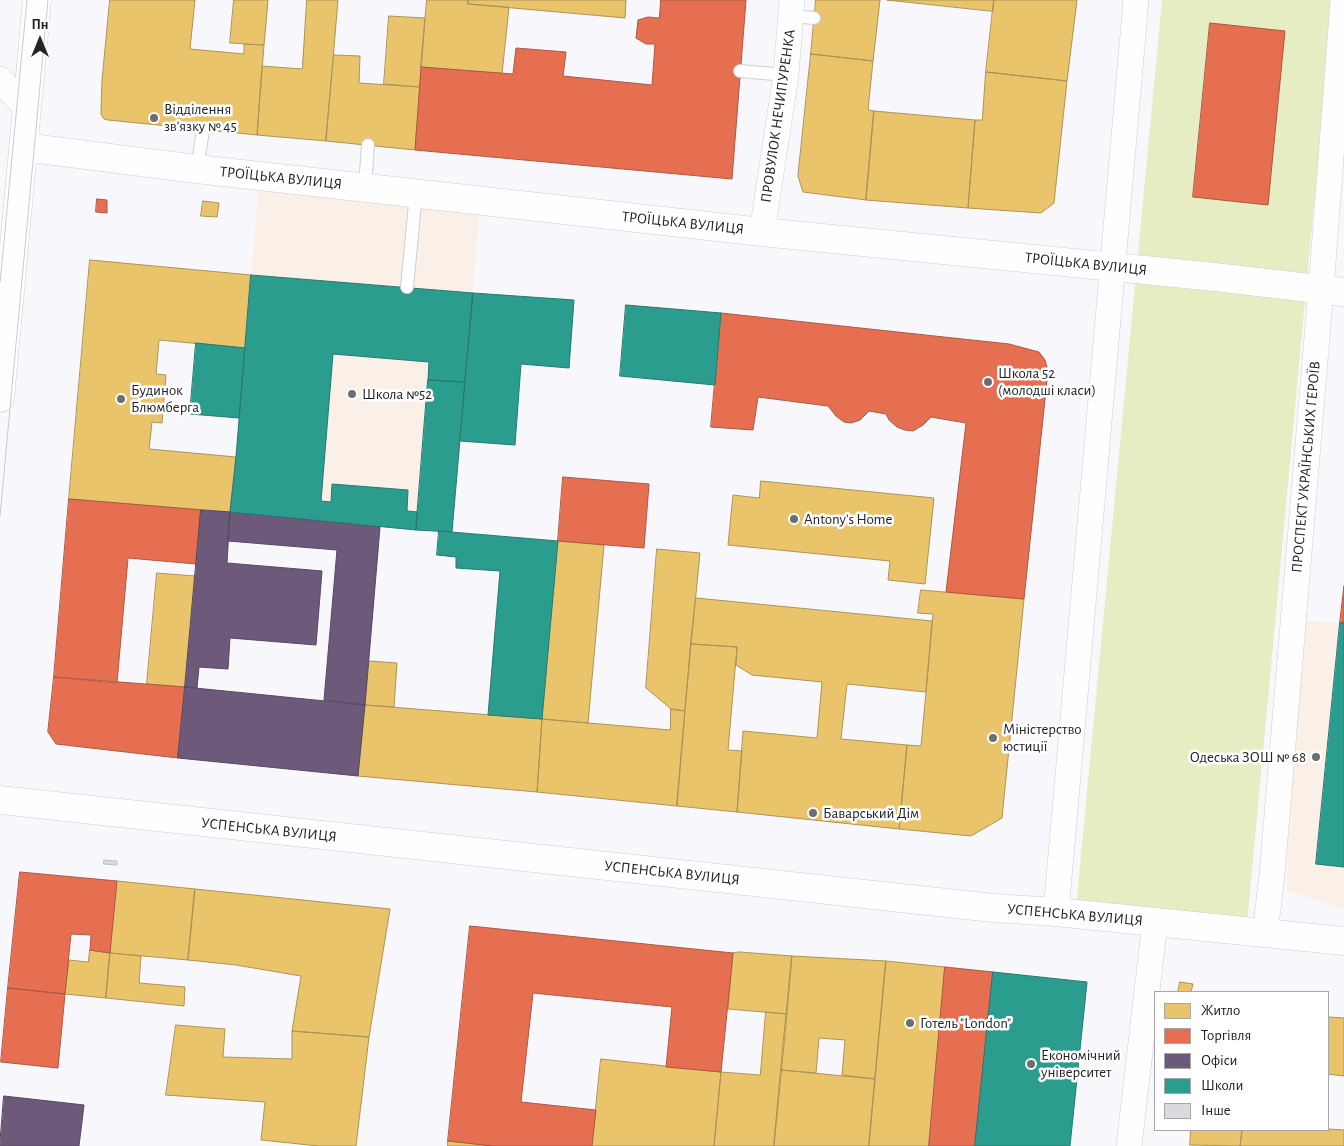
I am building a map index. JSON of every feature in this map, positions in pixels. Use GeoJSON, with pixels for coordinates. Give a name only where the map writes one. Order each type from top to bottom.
{"type":"FeatureCollection","features":[{"type":"Feature","properties":{"kind":"main road"},"geometry":{"type":"LineString","coordinates":[[0,398],[37,0]]}},
{"type":"Feature","properties":{"kind":"main road","name":"ТРОЇЦЬКА ВУЛИЦЯ"},"geometry":{"type":"LineString","coordinates":[[23,147],[197,169],[762,232],[1215,277],[1333,291]]}},
{"type":"Feature","properties":{"kind":"main road","name":"УСПЕНСЬКА ВУЛИЦЯ"},"geometry":{"type":"LineString","coordinates":[[0,800],[955,904],[1056,912],[1344,941]]}},
{"type":"Feature","properties":{"kind":"street"},"geometry":{"type":"LineString","coordinates":[[1056,912],[1136,0]]}},
{"type":"Feature","properties":{"kind":"street","name":"ПРОСПЕКТ УКРАЇНСЬКИХ ГЕРОЇВ"},"geometry":{"type":"LineString","coordinates":[[1265,933],[1333,291],[1343,0]]}},
{"type":"Feature","properties":{"kind":"street","name":"ПРОВУЛОК НЕЧИПУРЕНКА"},"geometry":{"type":"LineString","coordinates":[[762,232],[786,75],[799,11]]}},
{"type":"Feature","properties":{"kind":"street"},"geometry":{"type":"LineString","coordinates":[[0,79],[27,110]]}},
{"type":"Feature","properties":{"kind":"street"},"geometry":{"type":"LineString","coordinates":[[1129,1146],[1155,922]]}},
{"type":"Feature","properties":{"kind":"lane"},"geometry":{"type":"LineString","coordinates":[[740,71],[786,75]]}},
{"type":"Feature","properties":{"kind":"lane"},"geometry":{"type":"LineString","coordinates":[[197,169],[203,130]]}},
{"type":"Feature","properties":{"kind":"lane"},"geometry":{"type":"LineString","coordinates":[[365,188],[368,145]]}},
{"type":"Feature","properties":{"kind":"lane"},"geometry":{"type":"LineString","coordinates":[[407,287],[416,193]]}},
{"type":"Feature","properties":{"kind":"shaded area","name":"Школа №52"},"geometry":{"type":"Polygon","coordinates":[[[259,185],[480,204],[452,532],[230,512],[259,185]]]}},
{"type":"Feature","properties":{"kind":"shaded area","name":"Одеська ЗОШ № 68"},"geometry":{"type":"Polygon","coordinates":[[[1290,620],[1344,623],[1344,909],[1287,891],[1290,620]]]}},
{"type":"Feature","properties":{"kind":"green space"},"geometry":{"type":"Polygon","coordinates":[[[1162,0],[1333,0],[1247,924],[1076,908],[1162,0]]]}},
{"type":"Feature","properties":{"kind":"building: Житло"},"geometry":{"type":"Polygon","coordinates":[[[110,0],[195,0],[190,49],[244,54],[244,44],[264,45],[257,135],[104,119],[101,114],[102,81],[110,0]]]}},
{"type":"Feature","properties":{"kind":"building: Житло"},"geometry":{"type":"Polygon","coordinates":[[[234,0],[268,0],[264,45],[230,43],[234,0]]]}},
{"type":"Feature","properties":{"kind":"building: Житло"},"geometry":{"type":"Polygon","coordinates":[[[307,0],[338,0],[326,141],[257,135],[262,66],[302,69],[307,0]]]}},
{"type":"Feature","properties":{"kind":"building: Житло"},"geometry":{"type":"Polygon","coordinates":[[[427,0],[468,0],[468,4],[509,7],[502,74],[421,67],[427,0]]]}},
{"type":"Feature","properties":{"kind":"building: Житло"},"geometry":{"type":"Polygon","coordinates":[[[468,0],[626,0],[625,18],[468,4],[468,0]]]}},
{"type":"Feature","properties":{"kind":"building: Житло"},"geometry":{"type":"Polygon","coordinates":[[[816,0],[880,0],[873,61],[811,54],[816,0]]]}},
{"type":"Feature","properties":{"kind":"building: Житло"},"geometry":{"type":"Polygon","coordinates":[[[887,0],[994,0],[993,11],[887,0]]]}},
{"type":"Feature","properties":{"kind":"building: Житло"},"geometry":{"type":"Polygon","coordinates":[[[994,0],[1077,0],[1067,81],[986,72],[994,0]]]}},
{"type":"Feature","properties":{"kind":"building: Житло"},"geometry":{"type":"Polygon","coordinates":[[[389,16],[425,18],[420,87],[384,84],[389,16]]]}},
{"type":"Feature","properties":{"kind":"building: Житло"},"geometry":{"type":"Polygon","coordinates":[[[811,54],[873,61],[868,110],[874,111],[866,200],[803,192],[798,176],[811,54]]]}},
{"type":"Feature","properties":{"kind":"building: Житло"},"geometry":{"type":"Polygon","coordinates":[[[334,55],[360,56],[359,83],[420,87],[415,150],[326,141],[334,55]]]}},
{"type":"Feature","properties":{"kind":"building: Житло"},"geometry":{"type":"Polygon","coordinates":[[[986,72],[1067,81],[1054,203],[1041,213],[968,208],[975,120],[982,120],[986,72]]]}},
{"type":"Feature","properties":{"kind":"building: Житло"},"geometry":{"type":"Polygon","coordinates":[[[874,111],[975,120],[968,208],[866,200],[874,111]]]}},
{"type":"Feature","properties":{"kind":"building: Житло"},"geometry":{"type":"Polygon","coordinates":[[[203,201],[219,203],[217,217],[201,216],[203,201]]]}},
{"type":"Feature","properties":{"kind":"building: Житло","name":"Будинок Блюмберга"},"geometry":{"type":"Polygon","coordinates":[[[90,260],[251,275],[245,348],[159,340],[156,374],[166,375],[162,423],[152,422],[149,449],[236,457],[230,512],[69,499],[90,260]]]}},
{"type":"Feature","properties":{"kind":"building: Житло"},"geometry":{"type":"Polygon","coordinates":[[[761,481],[934,498],[925,584],[888,580],[890,561],[728,545],[733,495],[759,498],[761,481]]]}},
{"type":"Feature","properties":{"kind":"building: Житло"},"geometry":{"type":"Polygon","coordinates":[[[558,541],[604,545],[588,723],[542,719],[558,541]]]}},
{"type":"Feature","properties":{"kind":"building: Житло"},"geometry":{"type":"Polygon","coordinates":[[[657,549],[700,553],[685,711],[671,709],[646,688],[657,549]]]}},
{"type":"Feature","properties":{"kind":"building: Житло"},"geometry":{"type":"Polygon","coordinates":[[[157,573],[195,576],[185,687],[147,684],[157,573]]]}},
{"type":"Feature","properties":{"kind":"building: Житло"},"geometry":{"type":"Polygon","coordinates":[[[921,590],[1024,599],[1002,818],[971,836],[899,829],[907,745],[921,746],[926,692],[933,614],[918,613],[921,590]]]}},
{"type":"Feature","properties":{"kind":"building: Житло"},"geometry":{"type":"Polygon","coordinates":[[[696,598],[932,621],[926,692],[847,684],[841,739],[907,745],[899,829],[737,812],[743,731],[817,738],[822,682],[752,675],[736,665],[737,647],[691,644],[696,598]]]}},
{"type":"Feature","properties":{"kind":"building: Житло"},"geometry":{"type":"Polygon","coordinates":[[[691,644],[737,647],[728,750],[742,751],[737,812],[677,806],[691,644]]]}},
{"type":"Feature","properties":{"kind":"building: Житло"},"geometry":{"type":"Polygon","coordinates":[[[369,661],[397,663],[394,707],[365,705],[369,661]]]}},
{"type":"Feature","properties":{"kind":"building: Житло"},"geometry":{"type":"Polygon","coordinates":[[[365,705],[542,719],[537,792],[358,776],[365,705]]]}},
{"type":"Feature","properties":{"kind":"building: Житло"},"geometry":{"type":"Polygon","coordinates":[[[671,709],[685,711],[677,806],[537,792],[542,719],[670,730],[671,709]]]}},
{"type":"Feature","properties":{"kind":"building: Житло"},"geometry":{"type":"Polygon","coordinates":[[[117,881],[195,889],[188,960],[110,953],[117,881]]]}},
{"type":"Feature","properties":{"kind":"building: Житло"},"geometry":{"type":"Polygon","coordinates":[[[195,889],[390,909],[369,1037],[292,1031],[301,976],[236,965],[188,960],[195,889]]]}},
{"type":"Feature","properties":{"kind":"building: Житло"},"geometry":{"type":"Polygon","coordinates":[[[90,950],[110,953],[106,998],[65,994],[69,960],[88,962],[90,950]]]}},
{"type":"Feature","properties":{"kind":"building: Житло"},"geometry":{"type":"Polygon","coordinates":[[[110,953],[141,956],[139,983],[185,987],[184,1006],[106,998],[110,953]]]}},
{"type":"Feature","properties":{"kind":"building: Житло"},"geometry":{"type":"Polygon","coordinates":[[[733,953],[792,956],[787,1014],[728,1009],[733,953]]]}},
{"type":"Feature","properties":{"kind":"building: Житло"},"geometry":{"type":"Polygon","coordinates":[[[792,956],[886,961],[875,1079],[842,1075],[845,1040],[819,1038],[816,1073],[781,1070],[792,956]]]}},
{"type":"Feature","properties":{"kind":"building: Житло","name":"Готель \"London\""},"geometry":{"type":"Polygon","coordinates":[[[886,961],[945,967],[929,1146],[869,1146],[886,961]]]}},
{"type":"Feature","properties":{"kind":"building: Житло"},"geometry":{"type":"Polygon","coordinates":[[[1180,982],[1193,984],[1191,991],[1178,991],[1180,982]]]}},
{"type":"Feature","properties":{"kind":"building: Житло"},"geometry":{"type":"Polygon","coordinates":[[[766,1012],[787,1014],[774,1146],[714,1146],[721,1072],[760,1075],[766,1012]]]}},
{"type":"Feature","properties":{"kind":"building: Житло"},"geometry":{"type":"Polygon","coordinates":[[[1329,1017],[1344,1018],[1344,1076],[1329,1074],[1329,1017]]]}},
{"type":"Feature","properties":{"kind":"building: Житло"},"geometry":{"type":"Polygon","coordinates":[[[176,1025],[225,1029],[223,1057],[292,1059],[292,1031],[369,1037],[356,1146],[319,1146],[261,1140],[265,1102],[166,1095],[176,1025]]]}},
{"type":"Feature","properties":{"kind":"building: Житло"},"geometry":{"type":"Polygon","coordinates":[[[601,1059],[721,1072],[714,1146],[592,1146],[601,1059]]]}},
{"type":"Feature","properties":{"kind":"building: Житло"},"geometry":{"type":"Polygon","coordinates":[[[781,1070],[875,1079],[869,1146],[774,1146],[781,1070]]]}},
{"type":"Feature","properties":{"kind":"building: Житло"},"geometry":{"type":"Polygon","coordinates":[[[1344,1130],[1344,1146],[1240,1146],[1242,1131],[1344,1130]]]}},
{"type":"Feature","properties":{"kind":"building: Житло"},"geometry":{"type":"Polygon","coordinates":[[[1191,1131],[1242,1131],[1240,1146],[1190,1145],[1191,1131]]]}},
{"type":"Feature","properties":{"kind":"building: Житло"},"geometry":{"type":"Polygon","coordinates":[[[448,1141],[493,1146],[448,1146],[448,1141]]]}},
{"type":"Feature","properties":{"kind":"building: Торгівля"},"geometry":{"type":"Polygon","coordinates":[[[661,0],[746,0],[732,179],[415,150],[421,67],[513,74],[516,48],[566,52],[563,76],[652,85],[655,44],[646,44],[636,38],[638,20],[648,17],[659,18],[661,0]]]}},
{"type":"Feature","properties":{"kind":"building: Торгівля"},"geometry":{"type":"Polygon","coordinates":[[[1210,23],[1285,31],[1268,205],[1193,197],[1210,23]]]}},
{"type":"Feature","properties":{"kind":"building: Торгівля"},"geometry":{"type":"Polygon","coordinates":[[[97,199],[107,200],[107,213],[96,212],[97,199]]]}},
{"type":"Feature","properties":{"kind":"building: Торгівля"},"geometry":{"type":"Polygon","coordinates":[[[721,313],[1009,344],[1039,352],[1045,360],[1048,371],[1024,599],[946,592],[966,423],[931,417],[913,431],[905,430],[897,427],[889,420],[886,414],[869,411],[860,420],[851,423],[844,422],[828,406],[758,397],[753,430],[711,427],[721,313]]]}},
{"type":"Feature","properties":{"kind":"building: Торгівля"},"geometry":{"type":"Polygon","coordinates":[[[563,477],[649,484],[644,548],[558,541],[563,477]]]}},
{"type":"Feature","properties":{"kind":"building: Торгівля"},"geometry":{"type":"Polygon","coordinates":[[[69,499],[201,510],[196,564],[128,558],[117,683],[54,677],[69,499]]]}},
{"type":"Feature","properties":{"kind":"building: Торгівля"},"geometry":{"type":"Polygon","coordinates":[[[1344,586],[1344,623],[1340,623],[1344,586]]]}},
{"type":"Feature","properties":{"kind":"building: Торгівля"},"geometry":{"type":"Polygon","coordinates":[[[54,677],[185,687],[178,758],[56,744],[48,732],[54,677]]]}},
{"type":"Feature","properties":{"kind":"building: Торгівля"},"geometry":{"type":"Polygon","coordinates":[[[20,872],[117,881],[110,953],[90,950],[91,935],[71,934],[65,994],[8,988],[20,872]]]}},
{"type":"Feature","properties":{"kind":"building: Торгівля"},"geometry":{"type":"Polygon","coordinates":[[[470,926],[733,953],[721,1072],[666,1067],[672,1007],[533,993],[521,1102],[596,1110],[592,1146],[493,1146],[448,1141],[470,926]]]}},
{"type":"Feature","properties":{"kind":"building: Торгівля"},"geometry":{"type":"Polygon","coordinates":[[[945,967],[993,972],[975,1146],[929,1146],[945,967]]]}},
{"type":"Feature","properties":{"kind":"building: Торгівля"},"geometry":{"type":"Polygon","coordinates":[[[8,988],[65,994],[58,1068],[1,1062],[8,988]]]}},
{"type":"Feature","properties":{"kind":"building: Офіси"},"geometry":{"type":"Polygon","coordinates":[[[201,510],[230,512],[227,563],[322,571],[316,645],[230,638],[228,669],[199,667],[197,688],[185,687],[201,510]]]}},
{"type":"Feature","properties":{"kind":"building: Офіси"},"geometry":{"type":"Polygon","coordinates":[[[230,512],[380,527],[365,705],[324,700],[337,550],[228,541],[230,512]]]}},
{"type":"Feature","properties":{"kind":"building: Офіси"},"geometry":{"type":"Polygon","coordinates":[[[185,687],[365,705],[358,776],[178,758],[185,687]]]}},
{"type":"Feature","properties":{"kind":"building: Офіси"},"geometry":{"type":"Polygon","coordinates":[[[4,1096],[84,1105],[79,1146],[0,1146],[4,1096]]]}},
{"type":"Feature","properties":{"kind":"building: Школи"},"geometry":{"type":"Polygon","coordinates":[[[251,275],[473,293],[465,382],[428,380],[429,362],[333,354],[321,501],[331,502],[332,484],[408,490],[407,511],[418,512],[416,530],[230,512],[251,275]]]}},
{"type":"Feature","properties":{"kind":"building: Школи"},"geometry":{"type":"Polygon","coordinates":[[[473,293],[574,300],[569,368],[521,364],[515,445],[460,441],[473,293]]]}},
{"type":"Feature","properties":{"kind":"building: Школи"},"geometry":{"type":"Polygon","coordinates":[[[626,305],[721,313],[715,385],[620,376],[626,305]]]}},
{"type":"Feature","properties":{"kind":"building: Школи"},"geometry":{"type":"Polygon","coordinates":[[[196,343],[245,348],[239,418],[190,414],[196,343]]]}},
{"type":"Feature","properties":{"kind":"building: Школи"},"geometry":{"type":"Polygon","coordinates":[[[428,380],[465,382],[452,532],[416,530],[428,380]]]}},
{"type":"Feature","properties":{"kind":"building: Школи"},"geometry":{"type":"Polygon","coordinates":[[[439,531],[558,541],[542,719],[488,715],[500,571],[456,568],[456,557],[437,555],[439,531]]]}},
{"type":"Feature","properties":{"kind":"building: Школи"},"geometry":{"type":"Polygon","coordinates":[[[1340,623],[1344,623],[1344,867],[1316,864],[1340,623]]]}},
{"type":"Feature","properties":{"kind":"building: Школи","name":"Економічний університет"},"geometry":{"type":"Polygon","coordinates":[[[993,972],[1087,982],[1070,1146],[975,1146],[993,972]]]}},
{"type":"Feature","properties":{"kind":"building: Інше"},"geometry":{"type":"Polygon","coordinates":[[[104,860],[117,861],[117,865],[104,864],[104,860]]]}},
{"type":"Feature","properties":{"kind":"tram line"},"geometry":{"type":"LineString","coordinates":[[0,283],[27,0]]}},
{"type":"Feature","properties":{"kind":"tram line"},"geometry":{"type":"LineString","coordinates":[[0,516],[48,0]]}},
{"type":"Feature","properties":{"kind":"place","name":"Відділення зв'язку № 45"},"geometry":{"type":"Point","coordinates":[154,118]}},
{"type":"Feature","properties":{"kind":"place","name":"Школа 52 (молодші класи)"},"geometry":{"type":"Point","coordinates":[988,382]}},
{"type":"Feature","properties":{"kind":"place","name":"Школа №52"},"geometry":{"type":"Point","coordinates":[352,394]}},
{"type":"Feature","properties":{"kind":"place","name":"Будинок Блюмберга"},"geometry":{"type":"Point","coordinates":[121,399]}},
{"type":"Feature","properties":{"kind":"place","name":"Antony's Home"},"geometry":{"type":"Point","coordinates":[794,519]}},
{"type":"Feature","properties":{"kind":"place","name":"Міністерство юстиції"},"geometry":{"type":"Point","coordinates":[993,738]}},
{"type":"Feature","properties":{"kind":"place","name":"Одеська ЗОШ № 68"},"geometry":{"type":"Point","coordinates":[1316,757]}},
{"type":"Feature","properties":{"kind":"place","name":"Баварський Дім"},"geometry":{"type":"Point","coordinates":[813,813]}},
{"type":"Feature","properties":{"kind":"place","name":"Готель \"London\""},"geometry":{"type":"Point","coordinates":[910,1023]}},
{"type":"Feature","properties":{"kind":"place","name":"Економічний університет"},"geometry":{"type":"Point","coordinates":[1031,1064]}}]}
